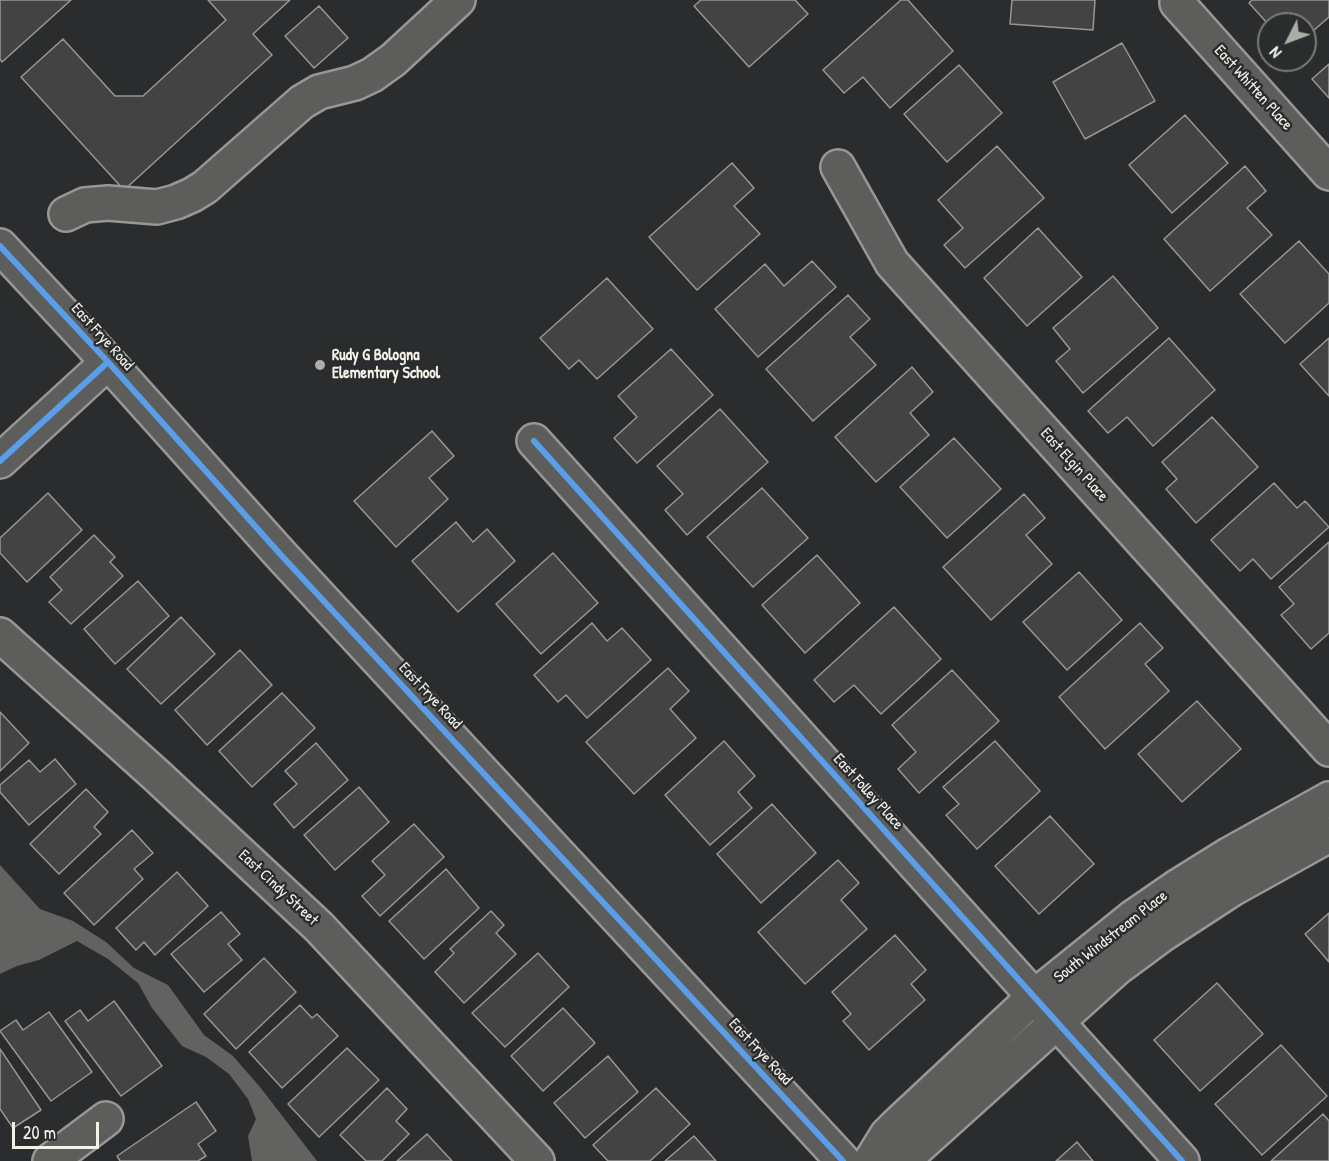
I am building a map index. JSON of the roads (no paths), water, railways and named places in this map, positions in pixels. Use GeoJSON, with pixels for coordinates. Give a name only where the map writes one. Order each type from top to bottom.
{"type":"FeatureCollection","features":[{"type":"Feature","properties":{"kind":"street"},"geometry":{"type":"LineString","coordinates":[[66,214],[85,206],[108,203],[158,207],[192,195],[206,187],[302,102],[319,92],[355,83],[372,75],[393,60],[458,0]]}},
{"type":"Feature","properties":{"kind":"street","name":"East Whitten Place"},"geometry":{"type":"LineString","coordinates":[[1178,1],[1329,173]]}},
{"type":"Feature","properties":{"kind":"street","name":"East Elgin Place"},"geometry":{"type":"LineString","coordinates":[[838,167],[892,263],[1329,748]]}},
{"type":"Feature","properties":{"kind":"street","name":"East Frye Road"},"geometry":{"type":"LineString","coordinates":[[0,246],[108,362],[281,555],[843,1161]]}},
{"type":"Feature","properties":{"kind":"street"},"geometry":{"type":"LineString","coordinates":[[0,461],[108,362]]}},
{"type":"Feature","properties":{"kind":"street","name":"East Folley Place"},"geometry":{"type":"LineString","coordinates":[[534,441],[1182,1161]]}},
{"type":"Feature","properties":{"kind":"street","name":"East Cindy Street"},"geometry":{"type":"LineString","coordinates":[[0,634],[319,927],[537,1161]]}},
{"type":"Feature","properties":{"kind":"street","name":"South Windstream Place"},"geometry":{"type":"LineString","coordinates":[[871,1161],[892,1130],[1034,997],[1132,918],[1177,887],[1329,799]]}},
{"type":"Feature","properties":{"kind":"street","name":"South Windstream Place"},"geometry":{"type":"LineString","coordinates":[[898,1161],[907,1157],[1117,968],[1163,933],[1232,889],[1329,835]]}},
{"type":"Feature","properties":{"kind":"street"},"geometry":{"type":"LineString","coordinates":[[50,1161],[106,1119]]}},
{"type":"Feature","properties":{"kind":"place","name":"Rudy G Bologna Elementary School"},"geometry":{"type":"Point","coordinates":[320,365]}}]}
